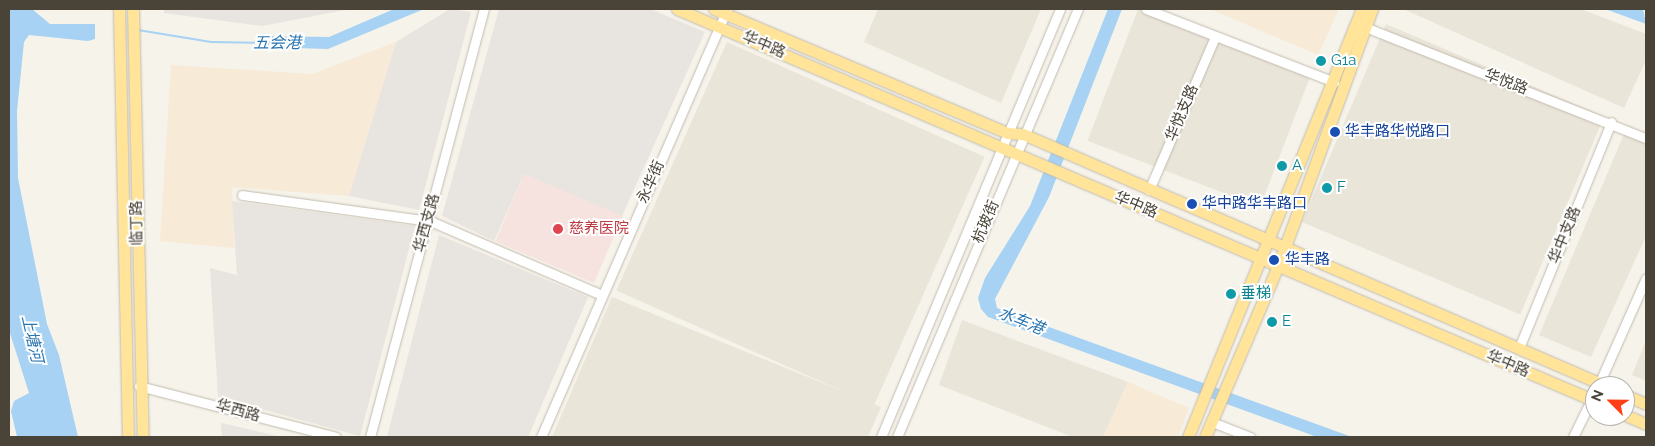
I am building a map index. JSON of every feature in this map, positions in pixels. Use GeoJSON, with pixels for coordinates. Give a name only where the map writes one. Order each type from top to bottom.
{"type":"FeatureCollection","features":[{"type":"Feature","properties":{"kind":"main road","name":"临丁路"},"geometry":{"type":"LineString","coordinates":[[119,9],[128,437]]}},
{"type":"Feature","properties":{"kind":"main road","name":"临丁路"},"geometry":{"type":"LineString","coordinates":[[133,9],[139,386],[143,437]]}},
{"type":"Feature","properties":{"kind":"main road","name":"华中路"},"geometry":{"type":"LineString","coordinates":[[677,9],[1278,266],[1585,386]]}},
{"type":"Feature","properties":{"kind":"main road"},"geometry":{"type":"LineString","coordinates":[[1188,437],[1270,243],[1362,9]]}},
{"type":"Feature","properties":{"kind":"main road"},"geometry":{"type":"LineString","coordinates":[[1205,437],[1278,266],[1372,9]]}},
{"type":"Feature","properties":{"kind":"main road","name":"华中路"},"geometry":{"type":"LineString","coordinates":[[722,10],[1007,133],[1023,134],[1270,243],[1519,348],[1585,384]]}},
{"type":"Feature","properties":{"kind":"street","name":"华西支路"},"geometry":{"type":"LineString","coordinates":[[370,437],[484,9]]}},
{"type":"Feature","properties":{"kind":"street","name":"杭玻街"},"geometry":{"type":"LineString","coordinates":[[880,437],[1060,9]]}},
{"type":"Feature","properties":{"kind":"street","name":"杭玻街"},"geometry":{"type":"LineString","coordinates":[[897,437],[1023,134],[1078,9]]}},
{"type":"Feature","properties":{"kind":"street"},"geometry":{"type":"LineString","coordinates":[[1146,9],[1334,82]]}},
{"type":"Feature","properties":{"kind":"street","name":"永华街"},"geometry":{"type":"LineString","coordinates":[[540,437],[720,26],[722,10]]}},
{"type":"Feature","properties":{"kind":"street","name":"华悦路"},"geometry":{"type":"LineString","coordinates":[[1365,27],[1611,122],[1646,138]]}},
{"type":"Feature","properties":{"kind":"street","name":"华悦支路"},"geometry":{"type":"LineString","coordinates":[[1150,190],[1215,37]]}},
{"type":"Feature","properties":{"kind":"street","name":"华中支路"},"geometry":{"type":"LineString","coordinates":[[1519,348],[1611,122]]}},
{"type":"Feature","properties":{"kind":"street"},"geometry":{"type":"LineString","coordinates":[[242,195],[428,221],[602,295]]}},
{"type":"Feature","properties":{"kind":"street"},"geometry":{"type":"LineString","coordinates":[[1604,376],[1646,278]]}},
{"type":"Feature","properties":{"kind":"street","name":"华西路"},"geometry":{"type":"LineString","coordinates":[[139,386],[336,437]]}},
{"type":"Feature","properties":{"kind":"street"},"geometry":{"type":"LineString","coordinates":[[1574,437],[1585,416]]}},
{"type":"Feature","properties":{"kind":"street"},"geometry":{"type":"LineString","coordinates":[[1212,422],[1250,437]]}},
{"type":"Feature","properties":{"kind":"shaded area"},"geometry":{"type":"Polygon","coordinates":[[[164,9],[350,9],[262,26],[164,13],[164,9]]]}},
{"type":"Feature","properties":{"kind":"shaded area"},"geometry":{"type":"Polygon","coordinates":[[[450,9],[471,12],[419,210],[349,196],[396,42],[450,9]]]}},
{"type":"Feature","properties":{"kind":"shaded area"},"geometry":{"type":"Polygon","coordinates":[[[499,9],[650,9],[705,32],[622,216],[524,174],[494,241],[442,216],[499,9]]]}},
{"type":"Feature","properties":{"kind":"shaded area"},"geometry":{"type":"Polygon","coordinates":[[[878,9],[1041,9],[1001,103],[864,42],[878,9]]]}},
{"type":"Feature","properties":{"kind":"shaded area"},"geometry":{"type":"Polygon","coordinates":[[[1138,9],[1311,75],[1260,207],[1087,141],[1138,9]]]}},
{"type":"Feature","properties":{"kind":"shaded area"},"geometry":{"type":"Polygon","coordinates":[[[1210,9],[1339,9],[1318,55],[1210,9]]]}},
{"type":"Feature","properties":{"kind":"shaded area"},"geometry":{"type":"Polygon","coordinates":[[[1403,9],[1581,9],[1646,34],[1646,60],[1624,108],[1403,9]]]}},
{"type":"Feature","properties":{"kind":"shaded area"},"geometry":{"type":"Polygon","coordinates":[[[1386,24],[1604,117],[1520,315],[1302,222],[1386,24]]]}},
{"type":"Feature","properties":{"kind":"shaded area"},"geometry":{"type":"Polygon","coordinates":[[[396,42],[349,196],[232,187],[234,248],[160,241],[171,65],[312,74],[396,42]]]}},
{"type":"Feature","properties":{"kind":"shaded area"},"geometry":{"type":"Polygon","coordinates":[[[727,42],[985,157],[874,405],[616,290],[727,42]]]}},
{"type":"Feature","properties":{"kind":"shaded area"},"geometry":{"type":"Polygon","coordinates":[[[1627,127],[1646,136],[1646,236],[1591,357],[1539,335],[1627,127]]]}},
{"type":"Feature","properties":{"kind":"shaded area","name":"慈养医院"},"geometry":{"type":"Polygon","coordinates":[[[524,174],[622,216],[594,283],[495,241],[524,174]]]}},
{"type":"Feature","properties":{"kind":"shaded area"},"geometry":{"type":"Polygon","coordinates":[[[232,201],[415,226],[360,436],[218,397],[210,268],[237,275],[232,201]]]}},
{"type":"Feature","properties":{"kind":"shaded area"},"geometry":{"type":"Polygon","coordinates":[[[439,235],[588,297],[528,437],[387,437],[439,235]]]}},
{"type":"Feature","properties":{"kind":"shaded area"},"geometry":{"type":"Polygon","coordinates":[[[612,297],[881,407],[868,437],[552,437],[612,297]]]}},
{"type":"Feature","properties":{"kind":"shaded area"},"geometry":{"type":"Polygon","coordinates":[[[962,320],[1128,382],[1103,437],[1073,437],[939,385],[962,320]]]}},
{"type":"Feature","properties":{"kind":"shaded area"},"geometry":{"type":"Polygon","coordinates":[[[1646,340],[1646,381],[1632,375],[1646,340]]]}},
{"type":"Feature","properties":{"kind":"shaded area"},"geometry":{"type":"Polygon","coordinates":[[[1128,382],[1189,408],[1178,437],[1103,437],[1128,382]]]}},
{"type":"Feature","properties":{"kind":"shaded area"},"geometry":{"type":"Polygon","coordinates":[[[221,423],[282,437],[222,437],[221,423]]]}},
{"type":"Feature","properties":{"kind":"water","name":"上塘河"},"geometry":{"type":"Polygon","coordinates":[[[9,9],[32,9],[50,24],[95,24],[95,39],[88,41],[29,35],[24,42],[17,111],[18,178],[47,324],[59,355],[78,437],[17,437],[11,411],[14,401],[29,393],[9,330],[9,9]]]}},
{"type":"Feature","properties":{"kind":"water"},"geometry":{"type":"Polygon","coordinates":[[[394,9],[424,9],[328,49],[261,47],[263,36],[329,37],[394,9]]]}},
{"type":"Feature","properties":{"kind":"water","name":"水车港"},"geometry":{"type":"Polygon","coordinates":[[[1108,9],[1122,9],[1049,197],[995,299],[997,308],[1352,437],[1317,437],[988,317],[981,309],[978,298],[985,278],[1030,206],[1108,9]]]}},
{"type":"Feature","properties":{"kind":"water"},"geometry":{"type":"Polygon","coordinates":[[[1605,9],[1643,9],[1646,24],[1605,9]]]}},
{"type":"Feature","properties":{"kind":"waterway","name":"五会港"},"geometry":{"type":"LineString","coordinates":[[138,30],[211,42],[264,43]]}},
{"type":"Feature","properties":{"kind":"place","name":"G1a"},"geometry":{"type":"Point","coordinates":[1321,61]}},
{"type":"Feature","properties":{"kind":"place","name":"华丰路华悦路口"},"geometry":{"type":"Point","coordinates":[1335,132]}},
{"type":"Feature","properties":{"kind":"place","name":"A"},"geometry":{"type":"Point","coordinates":[1282,166]}},
{"type":"Feature","properties":{"kind":"place","name":"F"},"geometry":{"type":"Point","coordinates":[1327,188]}},
{"type":"Feature","properties":{"kind":"place","name":"华中路华丰路口"},"geometry":{"type":"Point","coordinates":[1192,204]}},
{"type":"Feature","properties":{"kind":"place","name":"慈养医院"},"geometry":{"type":"Point","coordinates":[558,229]}},
{"type":"Feature","properties":{"kind":"place","name":"华丰路"},"geometry":{"type":"Point","coordinates":[1274,260]}},
{"type":"Feature","properties":{"kind":"place","name":"垂梯"},"geometry":{"type":"Point","coordinates":[1231,294]}},
{"type":"Feature","properties":{"kind":"place","name":"E"},"geometry":{"type":"Point","coordinates":[1272,322]}}]}
